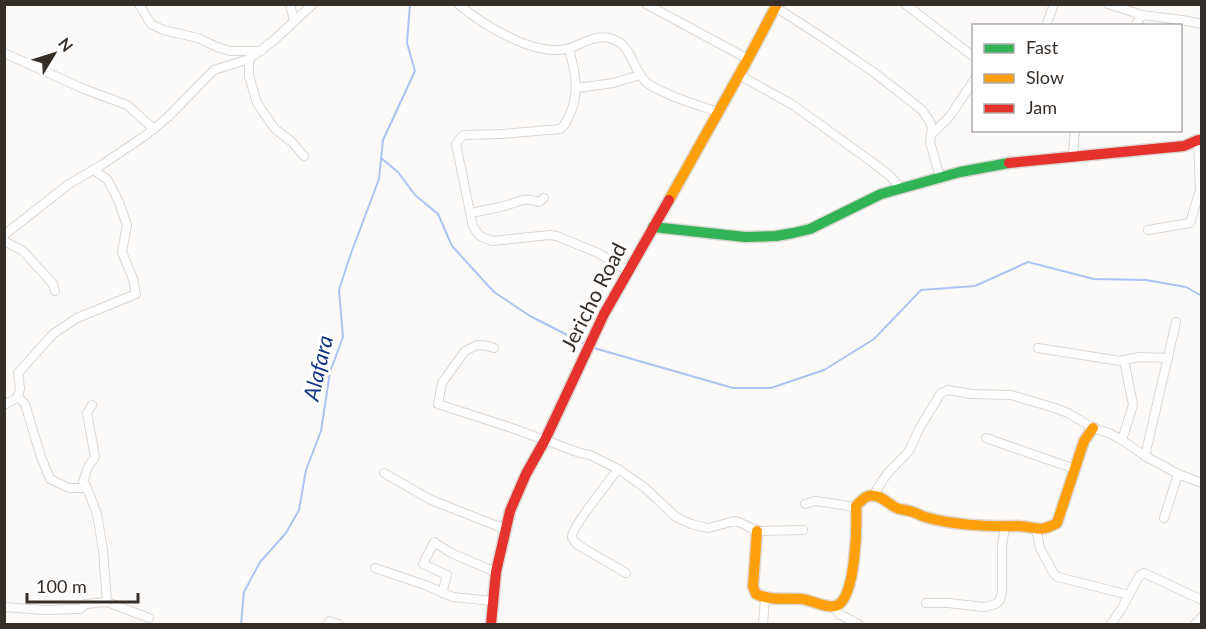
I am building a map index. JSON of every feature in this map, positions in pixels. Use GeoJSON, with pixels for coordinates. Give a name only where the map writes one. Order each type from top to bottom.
{"type":"FeatureCollection","features":[{"type":"Feature","properties":{"kind":"street"},"geometry":{"type":"LineString","coordinates":[[139,4],[151,24],[164,30],[198,38],[230,51],[261,51]]}},
{"type":"Feature","properties":{"kind":"street"},"geometry":{"type":"LineString","coordinates":[[290,4],[294,21]]}},
{"type":"Feature","properties":{"kind":"street"},"geometry":{"type":"LineString","coordinates":[[4,235],[69,184],[154,129],[214,70],[249,59],[261,51],[313,4]]}},
{"type":"Feature","properties":{"kind":"street"},"geometry":{"type":"LineString","coordinates":[[458,4],[489,27],[533,47],[555,51],[570,49],[595,38],[605,37],[622,43],[640,75],[649,84],[718,112]]}},
{"type":"Feature","properties":{"kind":"street"},"geometry":{"type":"LineString","coordinates":[[646,4],[748,59]]}},
{"type":"Feature","properties":{"kind":"street"},"geometry":{"type":"LineString","coordinates":[[905,4],[972,55]]}},
{"type":"Feature","properties":{"kind":"street"},"geometry":{"type":"LineString","coordinates":[[1047,24],[1054,4]]}},
{"type":"Feature","properties":{"kind":"street"},"geometry":{"type":"LineString","coordinates":[[1108,4],[1142,15],[1202,24]]}},
{"type":"Feature","properties":{"kind":"street"},"geometry":{"type":"LineString","coordinates":[[776,6],[876,74],[915,104],[930,122],[932,128],[930,142],[940,177]]}},
{"type":"Feature","properties":{"kind":"street","name":"Jericho Road"},"geometry":{"type":"LineString","coordinates":[[491,624],[496,572],[505,529],[515,498],[604,314],[776,6]]}},
{"type":"Feature","properties":{"kind":"street"},"geometry":{"type":"LineString","coordinates":[[1136,24],[1142,15]]}},
{"type":"Feature","properties":{"kind":"street"},"geometry":{"type":"LineString","coordinates":[[570,49],[577,88],[574,106],[566,123],[560,129],[463,135],[456,144],[471,213],[476,232],[486,239],[492,241],[557,236],[597,253],[628,271]]}},
{"type":"Feature","properties":{"kind":"street"},"geometry":{"type":"LineString","coordinates":[[4,54],[84,89],[128,105],[154,129]]}},
{"type":"Feature","properties":{"kind":"street"},"geometry":{"type":"LineString","coordinates":[[249,59],[249,76],[257,103],[275,129],[304,156]]}},
{"type":"Feature","properties":{"kind":"street"},"geometry":{"type":"LineString","coordinates":[[577,88],[613,83],[640,75]]}},
{"type":"Feature","properties":{"kind":"street"},"geometry":{"type":"LineString","coordinates":[[738,75],[793,105],[880,169],[901,188]]}},
{"type":"Feature","properties":{"kind":"street"},"geometry":{"type":"LineString","coordinates":[[931,135],[950,116],[972,83]]}},
{"type":"Feature","properties":{"kind":"street"},"geometry":{"type":"LineString","coordinates":[[1072,156],[1075,132]]}},
{"type":"Feature","properties":{"kind":"street"},"geometry":{"type":"LineString","coordinates":[[653,227],[745,237],[785,235],[810,229],[881,194],[960,172],[1021,161],[1184,146],[1200,140],[1200,190],[1190,223],[1148,230]]}},
{"type":"Feature","properties":{"kind":"street"},"geometry":{"type":"LineString","coordinates":[[4,405],[18,397],[20,388],[18,373],[53,334],[77,318],[136,294],[133,279],[122,252],[127,225],[118,200],[106,179],[93,170]]}},
{"type":"Feature","properties":{"kind":"street"},"geometry":{"type":"LineString","coordinates":[[471,213],[502,207],[520,200],[539,202],[544,198]]}},
{"type":"Feature","properties":{"kind":"street"},"geometry":{"type":"LineString","coordinates":[[4,241],[23,251],[53,284],[55,291]]}},
{"type":"Feature","properties":{"kind":"street"},"geometry":{"type":"LineString","coordinates":[[1145,456],[1176,322]]}},
{"type":"Feature","properties":{"kind":"street"},"geometry":{"type":"LineString","coordinates":[[494,348],[477,345],[465,351],[442,383],[438,404],[590,455],[618,469],[644,487],[676,517],[691,524],[708,528],[735,521],[757,531],[802,530]]}},
{"type":"Feature","properties":{"kind":"street"},"geometry":{"type":"LineString","coordinates":[[1038,348],[1110,360],[1139,357],[1168,358]]}},
{"type":"Feature","properties":{"kind":"street"},"geometry":{"type":"LineString","coordinates":[[1122,440],[1133,405],[1124,360]]}},
{"type":"Feature","properties":{"kind":"street"},"geometry":{"type":"LineString","coordinates":[[878,496],[877,489],[887,474],[909,451],[941,393],[948,390],[971,394],[1011,395],[1055,408],[1093,428],[1109,433],[1178,474],[1202,483]]}},
{"type":"Feature","properties":{"kind":"street"},"geometry":{"type":"LineString","coordinates":[[18,397],[25,404],[50,479],[69,488],[87,488]]}},
{"type":"Feature","properties":{"kind":"street"},"geometry":{"type":"LineString","coordinates":[[92,405],[87,413],[95,457],[83,482],[96,514],[103,550],[107,602]]}},
{"type":"Feature","properties":{"kind":"street"},"geometry":{"type":"LineString","coordinates":[[757,531],[754,593],[767,598],[807,600],[834,606],[845,599],[848,587],[856,548],[856,507],[860,500],[872,495],[878,496],[887,504],[925,517],[953,522],[1046,529],[1057,523],[1084,441],[1093,428]]}},
{"type":"Feature","properties":{"kind":"street"},"geometry":{"type":"LineString","coordinates":[[986,438],[1075,469]]}},
{"type":"Feature","properties":{"kind":"street"},"geometry":{"type":"LineString","coordinates":[[618,469],[573,531],[571,544],[578,544],[626,573]]}},
{"type":"Feature","properties":{"kind":"street"},"geometry":{"type":"LineString","coordinates":[[384,473],[431,500],[505,529]]}},
{"type":"Feature","properties":{"kind":"street"},"geometry":{"type":"LineString","coordinates":[[1164,518],[1178,474]]}},
{"type":"Feature","properties":{"kind":"street"},"geometry":{"type":"LineString","coordinates":[[805,504],[815,501],[856,507]]}},
{"type":"Feature","properties":{"kind":"street"},"geometry":{"type":"LineString","coordinates":[[926,603],[984,607],[996,604],[1002,592],[1002,545],[1005,527]]}},
{"type":"Feature","properties":{"kind":"street"},"geometry":{"type":"LineString","coordinates":[[1036,530],[1040,548],[1054,574],[1058,577],[1129,595]]}},
{"type":"Feature","properties":{"kind":"street"},"geometry":{"type":"LineString","coordinates":[[442,593],[447,575],[423,564],[434,542],[451,553],[496,572]]}},
{"type":"Feature","properties":{"kind":"street"},"geometry":{"type":"LineString","coordinates":[[375,568],[453,597],[492,601]]}},
{"type":"Feature","properties":{"kind":"street"},"geometry":{"type":"LineString","coordinates":[[1111,624],[1139,576],[1144,573],[1202,600]]}},
{"type":"Feature","properties":{"kind":"street"},"geometry":{"type":"LineString","coordinates":[[763,624],[765,599],[767,598]]}},
{"type":"Feature","properties":{"kind":"street"},"geometry":{"type":"LineString","coordinates":[[4,607],[44,610],[80,609],[86,604],[107,602],[149,618]]}},
{"type":"Feature","properties":{"kind":"street"},"geometry":{"type":"LineString","coordinates":[[834,606],[839,614],[858,624]]}},
{"type":"Feature","properties":{"kind":"street"},"geometry":{"type":"LineString","coordinates":[[1195,624],[1202,617]]}},
{"type":"Feature","properties":{"kind":"street"},"geometry":{"type":"LineString","coordinates":[[329,621],[339,624]]}},
{"type":"Feature","properties":{"kind":"waterway","name":"Alafara"},"geometry":{"type":"LineString","coordinates":[[241,624],[244,592],[260,562],[286,533],[299,510],[306,470],[321,431],[330,372],[343,337],[339,290],[379,179],[383,140],[415,71],[407,43],[410,4]]}},
{"type":"Feature","properties":{"kind":"waterway"},"geometry":{"type":"LineString","coordinates":[[381,158],[398,172],[415,195],[438,214],[452,246],[494,292],[530,316],[585,344]]}},
{"type":"Feature","properties":{"kind":"waterway"},"geometry":{"type":"LineString","coordinates":[[594,348],[733,388],[771,388],[824,370],[874,339],[921,290],[975,286],[1028,262],[1094,279],[1146,280],[1186,287],[1202,296]]}},
{"type":"Feature","properties":{"kind":"traffic: fast"},"geometry":{"type":"LineString","coordinates":[[653,227],[745,237],[793,233],[810,229],[881,194],[960,172],[1009,163]]}},
{"type":"Feature","properties":{"kind":"traffic: slow"},"geometry":{"type":"LineString","coordinates":[[669,200],[777,4]]}},
{"type":"Feature","properties":{"kind":"traffic: slow"},"geometry":{"type":"LineString","coordinates":[[757,531],[753,587],[756,594],[772,598],[802,599],[825,606],[838,605],[849,588],[854,559],[856,506],[864,498],[878,497],[899,509],[959,524],[1045,528],[1057,523],[1084,441],[1093,428]]}},
{"type":"Feature","properties":{"kind":"traffic: jam"},"geometry":{"type":"LineString","coordinates":[[1009,163],[1184,146],[1202,140]]}},
{"type":"Feature","properties":{"kind":"traffic: jam"},"geometry":{"type":"LineString","coordinates":[[491,624],[496,572],[510,511],[604,314],[669,200]]}}]}
